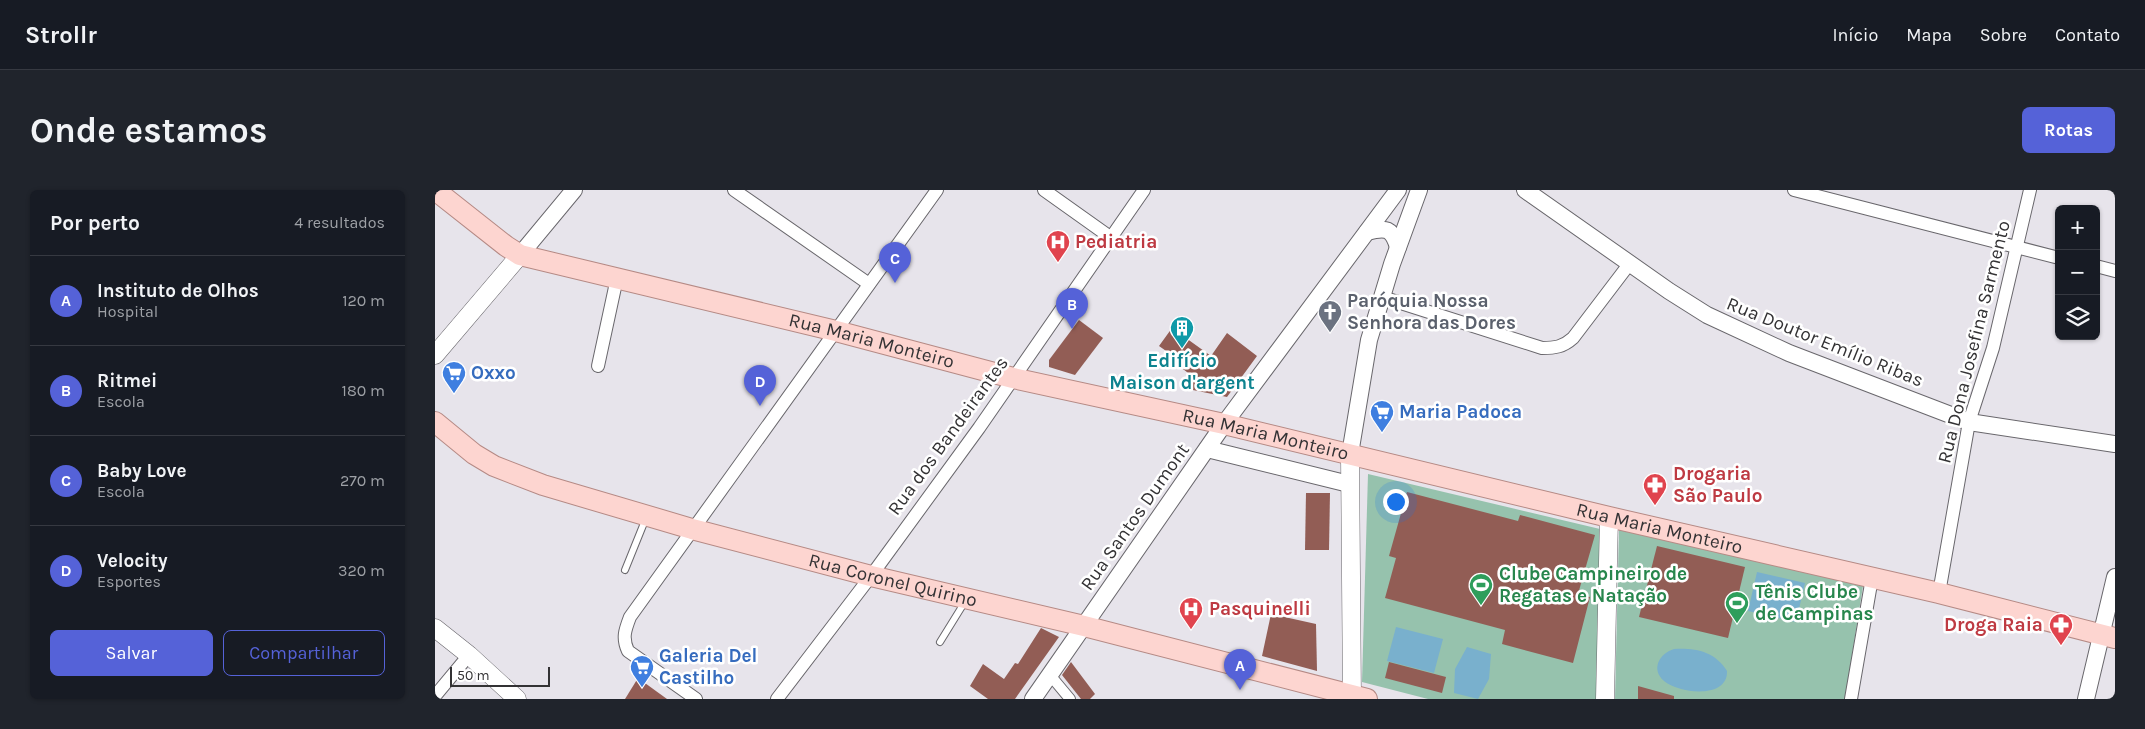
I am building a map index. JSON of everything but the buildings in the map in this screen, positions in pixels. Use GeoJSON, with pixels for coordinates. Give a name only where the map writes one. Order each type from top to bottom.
{"type":"FeatureCollection","features":[{"type":"Feature","properties":{"kind":"main road","name":"Rua Maria Monteiro"},"geometry":{"type":"LineString","coordinates":[[435,190],[520,255],[837,332],[1013,378],[1224,424],[1609,517],[1939,592],[2108,636]]}},
{"type":"Feature","properties":{"kind":"main road"},"geometry":{"type":"LineString","coordinates":[[435,355],[520,255]]}},
{"type":"Feature","properties":{"kind":"main road","name":"Rua Coronel Quirino"},"geometry":{"type":"LineString","coordinates":[[435,422],[474,454],[494,466],[543,485],[692,529],[871,576],[1084,626],[1357,698]]}},
{"type":"Feature","properties":{"kind":"main road"},"geometry":{"type":"LineString","coordinates":[[1350,454],[1349,484],[1357,698]]}},
{"type":"Feature","properties":{"kind":"main road"},"geometry":{"type":"LineString","coordinates":[[1605,699],[1609,517]]}},
{"type":"Feature","properties":{"kind":"main road"},"geometry":{"type":"LineString","coordinates":[[435,628],[469,655],[517,699]]}},
{"type":"Feature","properties":{"kind":"street"},"geometry":{"type":"LineString","coordinates":[[520,255],[574,190]]}},
{"type":"Feature","properties":{"kind":"street"},"geometry":{"type":"LineString","coordinates":[[734,190],[869,284]]}},
{"type":"Feature","properties":{"kind":"street"},"geometry":{"type":"LineString","coordinates":[[696,699],[628,651],[624,642],[624,636],[630,617],[692,529],[837,332],[937,190]]}},
{"type":"Feature","properties":{"kind":"street"},"geometry":{"type":"LineString","coordinates":[[1044,190],[1110,236]]}},
{"type":"Feature","properties":{"kind":"street","name":"Rua dos Bandeirantes"},"geometry":{"type":"LineString","coordinates":[[777,699],[871,576],[1013,378],[1110,236],[1144,190]]}},
{"type":"Feature","properties":{"kind":"street","name":"Rua Santos Dumont"},"geometry":{"type":"LineString","coordinates":[[1033,699],[1224,424],[1398,190]]}},
{"type":"Feature","properties":{"kind":"street"},"geometry":{"type":"LineString","coordinates":[[1350,454],[1369,340],[1398,247],[1419,190]]}},
{"type":"Feature","properties":{"kind":"street","name":"Rua Doutor Emílio Ribas"},"geometry":{"type":"LineString","coordinates":[[1525,190],[1707,315],[1769,345],[1969,422],[2115,444]]}},
{"type":"Feature","properties":{"kind":"street"},"geometry":{"type":"LineString","coordinates":[[1794,190],[1844,196],[2016,248],[2055,257]]}},
{"type":"Feature","properties":{"kind":"street","name":"Rua Dona Josefina Sarmento"},"geometry":{"type":"LineString","coordinates":[[1939,592],[1969,422],[1993,348],[2031,190]]}},
{"type":"Feature","properties":{"kind":"street"},"geometry":{"type":"LineString","coordinates":[[1367,232],[1377,230],[1389,231],[1394,235],[1398,247]]}},
{"type":"Feature","properties":{"kind":"street"},"geometry":{"type":"LineString","coordinates":[[1382,297],[1542,348],[1553,348],[1564,346],[1573,338],[1630,263]]}},
{"type":"Feature","properties":{"kind":"street"},"geometry":{"type":"LineString","coordinates":[[2100,267],[2115,271]]}},
{"type":"Feature","properties":{"kind":"street"},"geometry":{"type":"LineString","coordinates":[[598,366],[617,278]]}},
{"type":"Feature","properties":{"kind":"street"},"geometry":{"type":"LineString","coordinates":[[1207,449],[1349,484]]}},
{"type":"Feature","properties":{"kind":"street"},"geometry":{"type":"LineString","coordinates":[[2086,699],[2108,636],[2115,577]]}},
{"type":"Feature","properties":{"kind":"street"},"geometry":{"type":"LineString","coordinates":[[1851,699],[1872,578]]}},
{"type":"Feature","properties":{"kind":"street"},"geometry":{"type":"LineString","coordinates":[[435,696],[469,655]]}},
{"type":"Feature","properties":{"kind":"street"},"geometry":{"type":"LineString","coordinates":[[1050,675],[1070,699]]}},
{"type":"Feature","properties":{"kind":"lane"},"geometry":{"type":"LineString","coordinates":[[625,570],[647,515]]}},
{"type":"Feature","properties":{"kind":"lane"},"geometry":{"type":"LineString","coordinates":[[940,642],[967,599]]}},
{"type":"Feature","properties":{"kind":"green space","name":"Clube Campineiro de Regatas e Natação"},"geometry":{"type":"Polygon","coordinates":[[[1368,474],[1600,529],[1596,699],[1428,699],[1362,682],[1368,474]]]}},
{"type":"Feature","properties":{"kind":"green space","name":"Tênis Clube de Campinas"},"geometry":{"type":"Polygon","coordinates":[[[1619,530],[1863,586],[1845,699],[1615,699],[1619,530]]]}},
{"type":"Feature","properties":{"kind":"water"},"geometry":{"type":"Polygon","coordinates":[[[1757,572],[1805,583],[1796,622],[1748,611],[1757,572]]]}},
{"type":"Feature","properties":{"kind":"water"},"geometry":{"type":"Polygon","coordinates":[[[1396,627],[1443,639],[1434,673],[1387,661],[1396,627]]]}},
{"type":"Feature","properties":{"kind":"water"},"geometry":{"type":"Polygon","coordinates":[[[1467,647],[1491,654],[1489,679],[1478,699],[1454,693],[1455,669],[1467,647]]]}},
{"type":"Feature","properties":{"kind":"water"},"geometry":{"type":"Polygon","coordinates":[[[1674,649],[1697,650],[1710,655],[1722,664],[1727,671],[1725,680],[1720,686],[1712,690],[1702,691],[1681,689],[1664,681],[1657,667],[1661,658],[1674,649]]]}},
{"type":"Feature","properties":{"kind":"place","name":"Pediatria"},"geometry":{"type":"Point","coordinates":[1058,263]}},
{"type":"Feature","properties":{"kind":"place","name":"Baby Love"},"geometry":{"type":"Point","coordinates":[895,283]}},
{"type":"Feature","properties":{"kind":"place","name":"Ritmei"},"geometry":{"type":"Point","coordinates":[1072,329]}},
{"type":"Feature","properties":{"kind":"place","name":"Paróquia Nossa Senhora das Dores"},"geometry":{"type":"Point","coordinates":[1330,333]}},
{"type":"Feature","properties":{"kind":"place","name":"Edifício Maison d'argent"},"geometry":{"type":"Point","coordinates":[1182,349]}},
{"type":"Feature","properties":{"kind":"place","name":"Oxxo"},"geometry":{"type":"Point","coordinates":[454,394]}},
{"type":"Feature","properties":{"kind":"place","name":"Velocity"},"geometry":{"type":"Point","coordinates":[760,406]}},
{"type":"Feature","properties":{"kind":"place","name":"Maria Padoca"},"geometry":{"type":"Point","coordinates":[1382,433]}},
{"type":"Feature","properties":{"kind":"place","name":"Drogaria São Paulo"},"geometry":{"type":"Point","coordinates":[1655,506]}},
{"type":"Feature","properties":{"kind":"place","name":"Clube Campineiro de Regatas e Natação"},"geometry":{"type":"Point","coordinates":[1481,606]}},
{"type":"Feature","properties":{"kind":"place","name":"Tênis Clube de Campinas"},"geometry":{"type":"Point","coordinates":[1737,624]}},
{"type":"Feature","properties":{"kind":"place","name":"Pasquinelli"},"geometry":{"type":"Point","coordinates":[1191,630]}},
{"type":"Feature","properties":{"kind":"place","name":"Droga Raia"},"geometry":{"type":"Point","coordinates":[2061,646]}},
{"type":"Feature","properties":{"kind":"place","name":"Galeria Del Castilho"},"geometry":{"type":"Point","coordinates":[642,688]}},
{"type":"Feature","properties":{"kind":"place","name":"Instituto de Olhos"},"geometry":{"type":"Point","coordinates":[1240,690]}}]}
